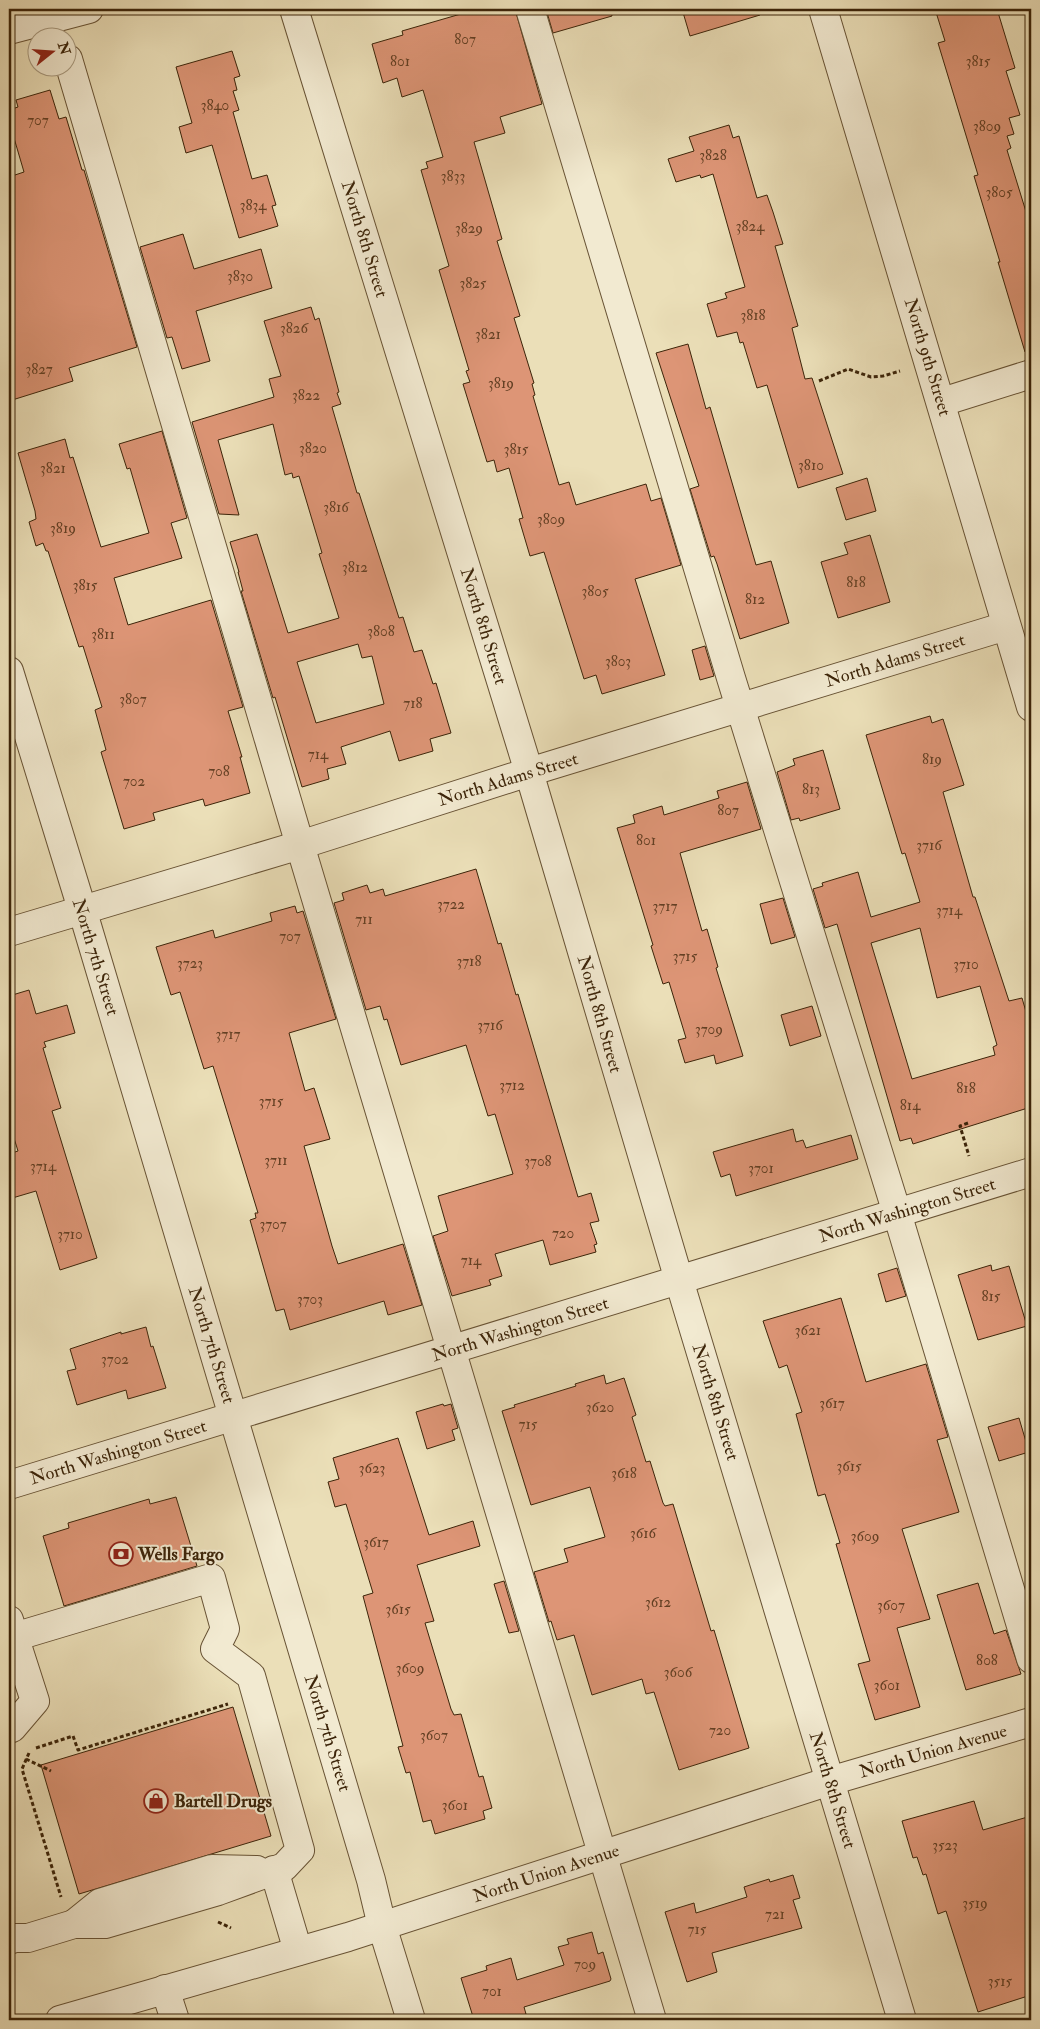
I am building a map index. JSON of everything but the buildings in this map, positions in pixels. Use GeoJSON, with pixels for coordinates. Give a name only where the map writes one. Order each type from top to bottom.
{"type":"FeatureCollection","features":[{"type":"Feature","properties":{"kind":"street"},"geometry":{"type":"LineString","coordinates":[[9,30],[56,21],[89,9]]}},
{"type":"Feature","properties":{"kind":"street","name":"North 8th Street"},"geometry":{"type":"LineString","coordinates":[[294,9],[529,772],[679,1280],[902,2020]]}},
{"type":"Feature","properties":{"kind":"street"},"geometry":{"type":"LineString","coordinates":[[530,9],[740,708],[897,1213],[1031,1659]]}},
{"type":"Feature","properties":{"kind":"street","name":"North 9th Street"},"geometry":{"type":"LineString","coordinates":[[823,9],[942,402],[1031,707]]}},
{"type":"Feature","properties":{"kind":"street"},"geometry":{"type":"LineString","coordinates":[[74,78],[450,1350],[652,2020]]}},
{"type":"Feature","properties":{"kind":"street"},"geometry":{"type":"LineString","coordinates":[[942,402],[1031,374]]}},
{"type":"Feature","properties":{"kind":"street","name":"North Adams Street"},"geometry":{"type":"LineString","coordinates":[[9,932],[300,845],[529,772],[1006,626]]}},
{"type":"Feature","properties":{"kind":"street","name":"North 7th Street"},"geometry":{"type":"LineString","coordinates":[[9,671],[82,909],[411,2020]]}},
{"type":"Feature","properties":{"kind":"street","name":"North Washington Street"},"geometry":{"type":"LineString","coordinates":[[10,1481],[233,1416],[1031,1172]]}},
{"type":"Feature","properties":{"kind":"street"},"geometry":{"type":"LineString","coordinates":[[9,1729],[12,1728],[35,1701],[12,1628],[211,1578],[225,1629],[215,1649],[251,1676],[300,1850],[284,1868],[274,1870],[212,1869],[68,1914],[28,1938],[12,1939]]}},
{"type":"Feature","properties":{"kind":"street","name":"North Union Avenue"},"geometry":{"type":"LineString","coordinates":[[60,2020],[382,1926],[830,1781],[1031,1722]]}},
{"type":"Feature","properties":{"kind":"street"},"geometry":{"type":"LineString","coordinates":[[274,1870],[298,1951]]}},
{"type":"Feature","properties":{"kind":"street"},"geometry":{"type":"LineString","coordinates":[[165,1989],[175,2020]]}},
{"type":"Feature","properties":{"kind":"path"},"geometry":{"type":"LineString","coordinates":[[819,381],[848,369],[871,378],[903,370]]}},
{"type":"Feature","properties":{"kind":"path"},"geometry":{"type":"LineString","coordinates":[[968,1123],[960,1126],[969,1156]]}},
{"type":"Feature","properties":{"kind":"path"},"geometry":{"type":"LineString","coordinates":[[23,1752],[73,1736],[78,1750],[228,1704]]}},
{"type":"Feature","properties":{"kind":"path"},"geometry":{"type":"LineString","coordinates":[[30,1749],[22,1768],[68,1914]]}},
{"type":"Feature","properties":{"kind":"path"},"geometry":{"type":"LineString","coordinates":[[26,1759],[51,1771]]}},
{"type":"Feature","properties":{"kind":"place","name":"Wells Fargo"},"geometry":{"type":"Point","coordinates":[121,1554]}},
{"type":"Feature","properties":{"kind":"place","name":"Bartell Drugs"},"geometry":{"type":"Point","coordinates":[156,1801]}}]}
